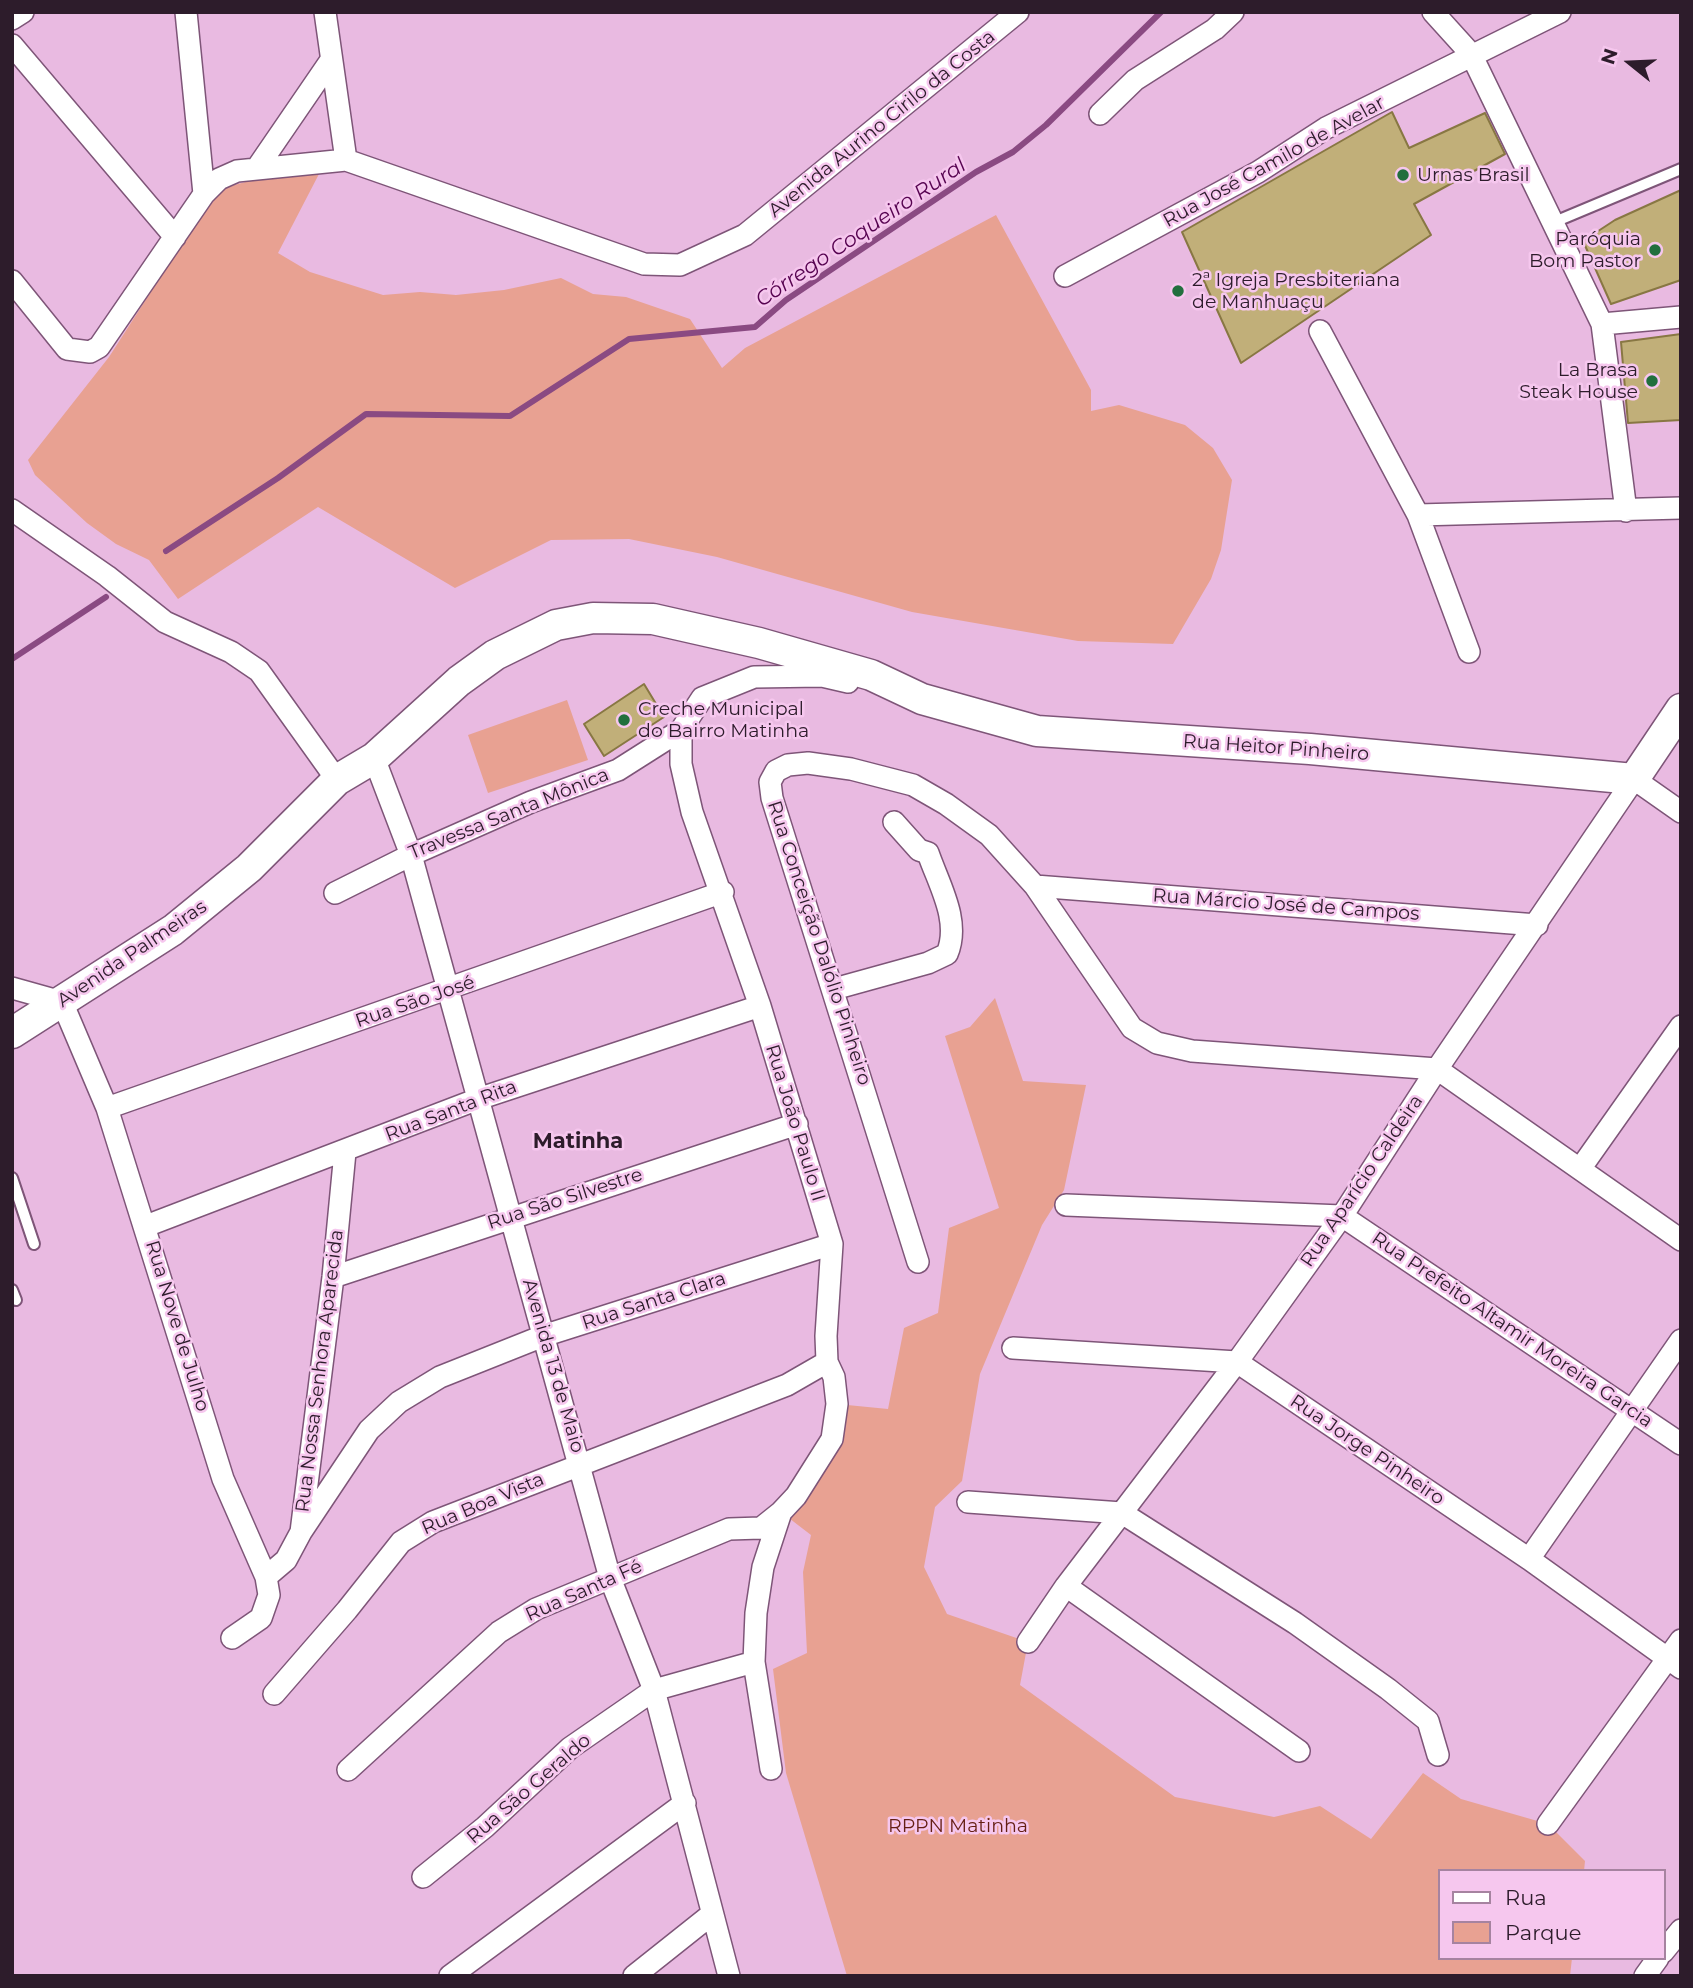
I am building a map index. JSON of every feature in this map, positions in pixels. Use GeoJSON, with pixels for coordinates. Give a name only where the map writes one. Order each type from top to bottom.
{"type":"FeatureCollection","features":[{"type":"Feature","properties":{"kind":"street"},"geometry":{"type":"LineString","coordinates":[[12,19],[23,12]]}},
{"type":"Feature","properties":{"kind":"street"},"geometry":{"type":"LineString","coordinates":[[186,12],[204,194]]}},
{"type":"Feature","properties":{"kind":"street"},"geometry":{"type":"LineString","coordinates":[[12,281],[67,349],[90,352],[100,348],[204,194],[219,179],[237,171],[257,168],[346,160],[325,12]]}},
{"type":"Feature","properties":{"kind":"street","name":"Avenida Aurino Cirilo da Costa"},"geometry":{"type":"LineString","coordinates":[[346,160],[644,264],[680,265],[745,235],[1018,12]]}},
{"type":"Feature","properties":{"kind":"street"},"geometry":{"type":"LineString","coordinates":[[1100,114],[1135,80],[1215,29],[1233,12]]}},
{"type":"Feature","properties":{"kind":"street"},"geometry":{"type":"LineString","coordinates":[[1433,12],[1471,54],[1602,324],[1626,511]]}},
{"type":"Feature","properties":{"kind":"street","name":"Rua José Camilo de Avelar"},"geometry":{"type":"LineString","coordinates":[[1065,276],[1258,172],[1326,128],[1560,12]]}},
{"type":"Feature","properties":{"kind":"street"},"geometry":{"type":"LineString","coordinates":[[12,45],[175,237]]}},
{"type":"Feature","properties":{"kind":"street"},"geometry":{"type":"LineString","coordinates":[[257,168],[331,61]]}},
{"type":"Feature","properties":{"kind":"street"},"geometry":{"type":"LineString","coordinates":[[1602,324],[1681,317]]}},
{"type":"Feature","properties":{"kind":"street"},"geometry":{"type":"LineString","coordinates":[[1320,331],[1418,515],[1469,652]]}},
{"type":"Feature","properties":{"kind":"street"},"geometry":{"type":"LineString","coordinates":[[1418,515],[1681,508]]}},
{"type":"Feature","properties":{"kind":"street"},"geometry":{"type":"LineString","coordinates":[[12,510],[107,576],[165,622],[231,652],[259,671],[337,780]]}},
{"type":"Feature","properties":{"kind":"street","name":"Rua Heitor Pinheiro"},"geometry":{"type":"LineString","coordinates":[[374,758],[459,681],[495,655],[556,625],[593,618],[653,619],[759,643],[871,675],[922,699],[1037,731],[1310,749],[1634,779]]}},
{"type":"Feature","properties":{"kind":"street"},"geometry":{"type":"LineString","coordinates":[[681,730],[702,698],[754,677],[822,676],[922,699]]}},
{"type":"Feature","properties":{"kind":"street","name":"Rua Aparício Caldeira"},"geometry":{"type":"LineString","coordinates":[[1028,1642],[1066,1586],[1237,1362],[1342,1216],[1437,1069],[1681,709]]}},
{"type":"Feature","properties":{"kind":"street","name":"Travessa Santa Mônica"},"geometry":{"type":"LineString","coordinates":[[335,893],[411,855],[531,803],[618,770],[681,730]]}},
{"type":"Feature","properties":{"kind":"street","name":"Rua João Paulo II"},"geometry":{"type":"LineString","coordinates":[[681,730],[681,764],[692,812],[723,892],[760,1006],[832,1244],[827,1362],[834,1377],[838,1404],[832,1440],[796,1496],[781,1512],[763,1567],[756,1613],[754,1662],[771,1769]]}},
{"type":"Feature","properties":{"kind":"street","name":"Avenida Palmeiras"},"geometry":{"type":"LineString","coordinates":[[12,1033],[173,930],[229,885],[284,835],[337,780],[374,758]]}},
{"type":"Feature","properties":{"kind":"street","name":"Avenida 13 de Maio"},"geometry":{"type":"LineString","coordinates":[[374,758],[411,855],[610,1578],[654,1690],[729,1976]]}},
{"type":"Feature","properties":{"kind":"street","name":"Rua Conceição Dalólio Pinheiro"},"geometry":{"type":"LineString","coordinates":[[919,1262],[772,798],[770,782],[776,771],[788,765],[808,764],[851,769],[913,785],[989,835],[1035,886],[1132,1028],[1157,1043],[1192,1051],[1437,1069]]}},
{"type":"Feature","properties":{"kind":"street"},"geometry":{"type":"LineString","coordinates":[[1634,779],[1681,813]]}},
{"type":"Feature","properties":{"kind":"street"},"geometry":{"type":"LineString","coordinates":[[834,989],[928,964],[947,954],[954,939],[951,916],[928,853],[919,850],[894,822]]}},
{"type":"Feature","properties":{"kind":"street","name":"Rua Márcio José de Campos"},"geometry":{"type":"LineString","coordinates":[[1035,886],[1537,925]]}},
{"type":"Feature","properties":{"kind":"street","name":"Rua São José"},"geometry":{"type":"LineString","coordinates":[[107,1108],[450,990],[723,892]]}},
{"type":"Feature","properties":{"kind":"street"},"geometry":{"type":"LineString","coordinates":[[12,988],[62,1002]]}},
{"type":"Feature","properties":{"kind":"street","name":"Rua Nove de Julho"},"geometry":{"type":"LineString","coordinates":[[62,1002],[107,1108],[223,1479],[266,1577],[269,1595],[261,1618],[232,1638]]}},
{"type":"Feature","properties":{"kind":"street","name":"Rua Santa Rita"},"geometry":{"type":"LineString","coordinates":[[146,1226],[478,1099],[760,1006]]}},
{"type":"Feature","properties":{"kind":"street"},"geometry":{"type":"LineString","coordinates":[[1580,1169],[1681,1026]]}},
{"type":"Feature","properties":{"kind":"street"},"geometry":{"type":"LineString","coordinates":[[1437,1069],[1681,1240]]}},
{"type":"Feature","properties":{"kind":"street","name":"Rua São Silvestre"},"geometry":{"type":"LineString","coordinates":[[333,1277],[797,1124]]}},
{"type":"Feature","properties":{"kind":"street","name":"Rua Nossa Senhora Aparecida"},"geometry":{"type":"LineString","coordinates":[[266,1577],[286,1560],[301,1532],[333,1277],[345,1152]]}},
{"type":"Feature","properties":{"kind":"street"},"geometry":{"type":"LineString","coordinates":[[1066,1205],[1342,1216]]}},
{"type":"Feature","properties":{"kind":"street","name":"Rua Prefeito Altamir Moreira Garcia"},"geometry":{"type":"LineString","coordinates":[[1342,1216],[1681,1444]]}},
{"type":"Feature","properties":{"kind":"street","name":"Rua Santa Clara"},"geometry":{"type":"LineString","coordinates":[[301,1532],[369,1430],[399,1402],[440,1377],[543,1336],[832,1244]]}},
{"type":"Feature","properties":{"kind":"street"},"geometry":{"type":"LineString","coordinates":[[1529,1559],[1681,1340]]}},
{"type":"Feature","properties":{"kind":"street"},"geometry":{"type":"LineString","coordinates":[[1013,1348],[1237,1362]]}},
{"type":"Feature","properties":{"kind":"street","name":"Rua Boa Vista"},"geometry":{"type":"LineString","coordinates":[[274,1694],[347,1611],[401,1542],[445,1517],[787,1385],[827,1362]]}},
{"type":"Feature","properties":{"kind":"street","name":"Rua Jorge Pinheiro"},"geometry":{"type":"LineString","coordinates":[[1237,1362],[1529,1559],[1674,1664]]}},
{"type":"Feature","properties":{"kind":"street"},"geometry":{"type":"LineString","coordinates":[[968,1503],[1122,1513],[1295,1623],[1388,1689],[1428,1721],[1438,1755]]}},
{"type":"Feature","properties":{"kind":"street","name":"Rua Santa Fé"},"geometry":{"type":"LineString","coordinates":[[348,1770],[499,1632],[536,1609],[729,1529],[761,1528],[781,1512]]}},
{"type":"Feature","properties":{"kind":"street"},"geometry":{"type":"LineString","coordinates":[[1066,1586],[1299,1751]]}},
{"type":"Feature","properties":{"kind":"street"},"geometry":{"type":"LineString","coordinates":[[1548,1824],[1674,1664],[1681,1640]]}},
{"type":"Feature","properties":{"kind":"street","name":"Rua São Geraldo"},"geometry":{"type":"LineString","coordinates":[[423,1877],[485,1827],[570,1748],[654,1690],[754,1662]]}},
{"type":"Feature","properties":{"kind":"street"},"geometry":{"type":"LineString","coordinates":[[450,1976],[685,1803]]}},
{"type":"Feature","properties":{"kind":"street"},"geometry":{"type":"LineString","coordinates":[[634,1976],[712,1914]]}},
{"type":"Feature","properties":{"kind":"street"},"geometry":{"type":"LineString","coordinates":[[1665,1950],[1681,1930]]}},
{"type":"Feature","properties":{"kind":"street"},"geometry":{"type":"LineString","coordinates":[[1645,1976],[1657,1960]]}},
{"type":"Feature","properties":{"kind":"lane"},"geometry":{"type":"LineString","coordinates":[[1552,223],[1681,170]]}},
{"type":"Feature","properties":{"kind":"lane"},"geometry":{"type":"LineString","coordinates":[[12,1178],[34,1244]]}},
{"type":"Feature","properties":{"kind":"green space"},"geometry":{"type":"Polygon","coordinates":[[[319,174],[278,253],[310,272],[383,295],[420,292],[456,295],[504,290],[561,278],[593,294],[626,297],[690,319],[722,368],[745,348],[996,215],[1091,390],[1091,411],[1119,405],[1185,425],[1213,448],[1232,480],[1221,550],[1211,579],[1173,644],[1078,641],[912,612],[717,557],[629,539],[551,540],[455,588],[318,507],[178,599],[149,560],[116,544],[87,523],[35,475],[28,460],[109,357],[179,248],[223,188],[264,177],[319,174]]]}},
{"type":"Feature","properties":{"kind":"green space"},"geometry":{"type":"Polygon","coordinates":[[[567,700],[588,760],[488,793],[468,735],[567,700]]]}},
{"type":"Feature","properties":{"kind":"green space","name":"RPPN Matinha"},"geometry":{"type":"Polygon","coordinates":[[[995,998],[1023,1081],[1086,1085],[1064,1190],[1042,1225],[980,1374],[962,1481],[935,1507],[924,1567],[947,1614],[1028,1642],[1020,1685],[1175,1797],[1274,1817],[1320,1806],[1371,1839],[1423,1773],[1461,1799],[1548,1824],[1585,1861],[1584,1869],[1438,1869],[1438,1960],[1572,1960],[1570,1976],[847,1976],[786,1773],[773,1669],[807,1653],[803,1572],[811,1535],[781,1512],[796,1496],[837,1404],[888,1409],[904,1328],[938,1313],[949,1228],[999,1208],[945,1036],[970,1027],[995,998]]]}},
{"type":"Feature","properties":{"kind":"building"},"geometry":{"type":"Polygon","coordinates":[[[1392,112],[1409,148],[1485,113],[1505,154],[1414,204],[1431,235],[1241,363],[1182,232],[1392,112]]]}},
{"type":"Feature","properties":{"kind":"building","name":"Paróquia Bom Pastor"},"geometry":{"type":"Polygon","coordinates":[[[1681,190],[1681,280],[1611,304],[1583,241],[1615,220],[1681,190]]]}},
{"type":"Feature","properties":{"kind":"building","name":"La Brasa Steak House"},"geometry":{"type":"Polygon","coordinates":[[[1681,334],[1681,420],[1628,423],[1621,342],[1681,334]]]}},
{"type":"Feature","properties":{"kind":"building","name":"Creche Municipal do Bairro Matinha"},"geometry":{"type":"Polygon","coordinates":[[[644,684],[664,717],[604,756],[584,724],[644,684]]]}},
{"type":"Feature","properties":{"kind":"waterway","name":"Córrego Coqueiro Rural"},"geometry":{"type":"LineString","coordinates":[[166,551],[278,478],[366,414],[510,416],[629,339],[755,327],[786,300],[976,172],[1013,152],[1046,125],[1161,12]]}},
{"type":"Feature","properties":{"kind":"waterway","name":"Córrego Coqueiro Rural"},"geometry":{"type":"LineString","coordinates":[[12,659],[106,597]]}},
{"type":"Feature","properties":{"kind":"place","name":"Urnas Brasil"},"geometry":{"type":"Point","coordinates":[1403,175]}},
{"type":"Feature","properties":{"kind":"place","name":"Paróquia Bom Pastor"},"geometry":{"type":"Point","coordinates":[1655,250]}},
{"type":"Feature","properties":{"kind":"place","name":"2ª Igreja Presbiteriana de Manhuaçu"},"geometry":{"type":"Point","coordinates":[1178,291]}},
{"type":"Feature","properties":{"kind":"place","name":"La Brasa Steak House"},"geometry":{"type":"Point","coordinates":[1652,381]}},
{"type":"Feature","properties":{"kind":"place","name":"Creche Municipal do Bairro Matinha"},"geometry":{"type":"Point","coordinates":[624,720]}},
{"type":"Feature","properties":{"kind":"district","name":"Matinha"},"geometry":{"type":"Point","coordinates":[578,1142]}}]}
